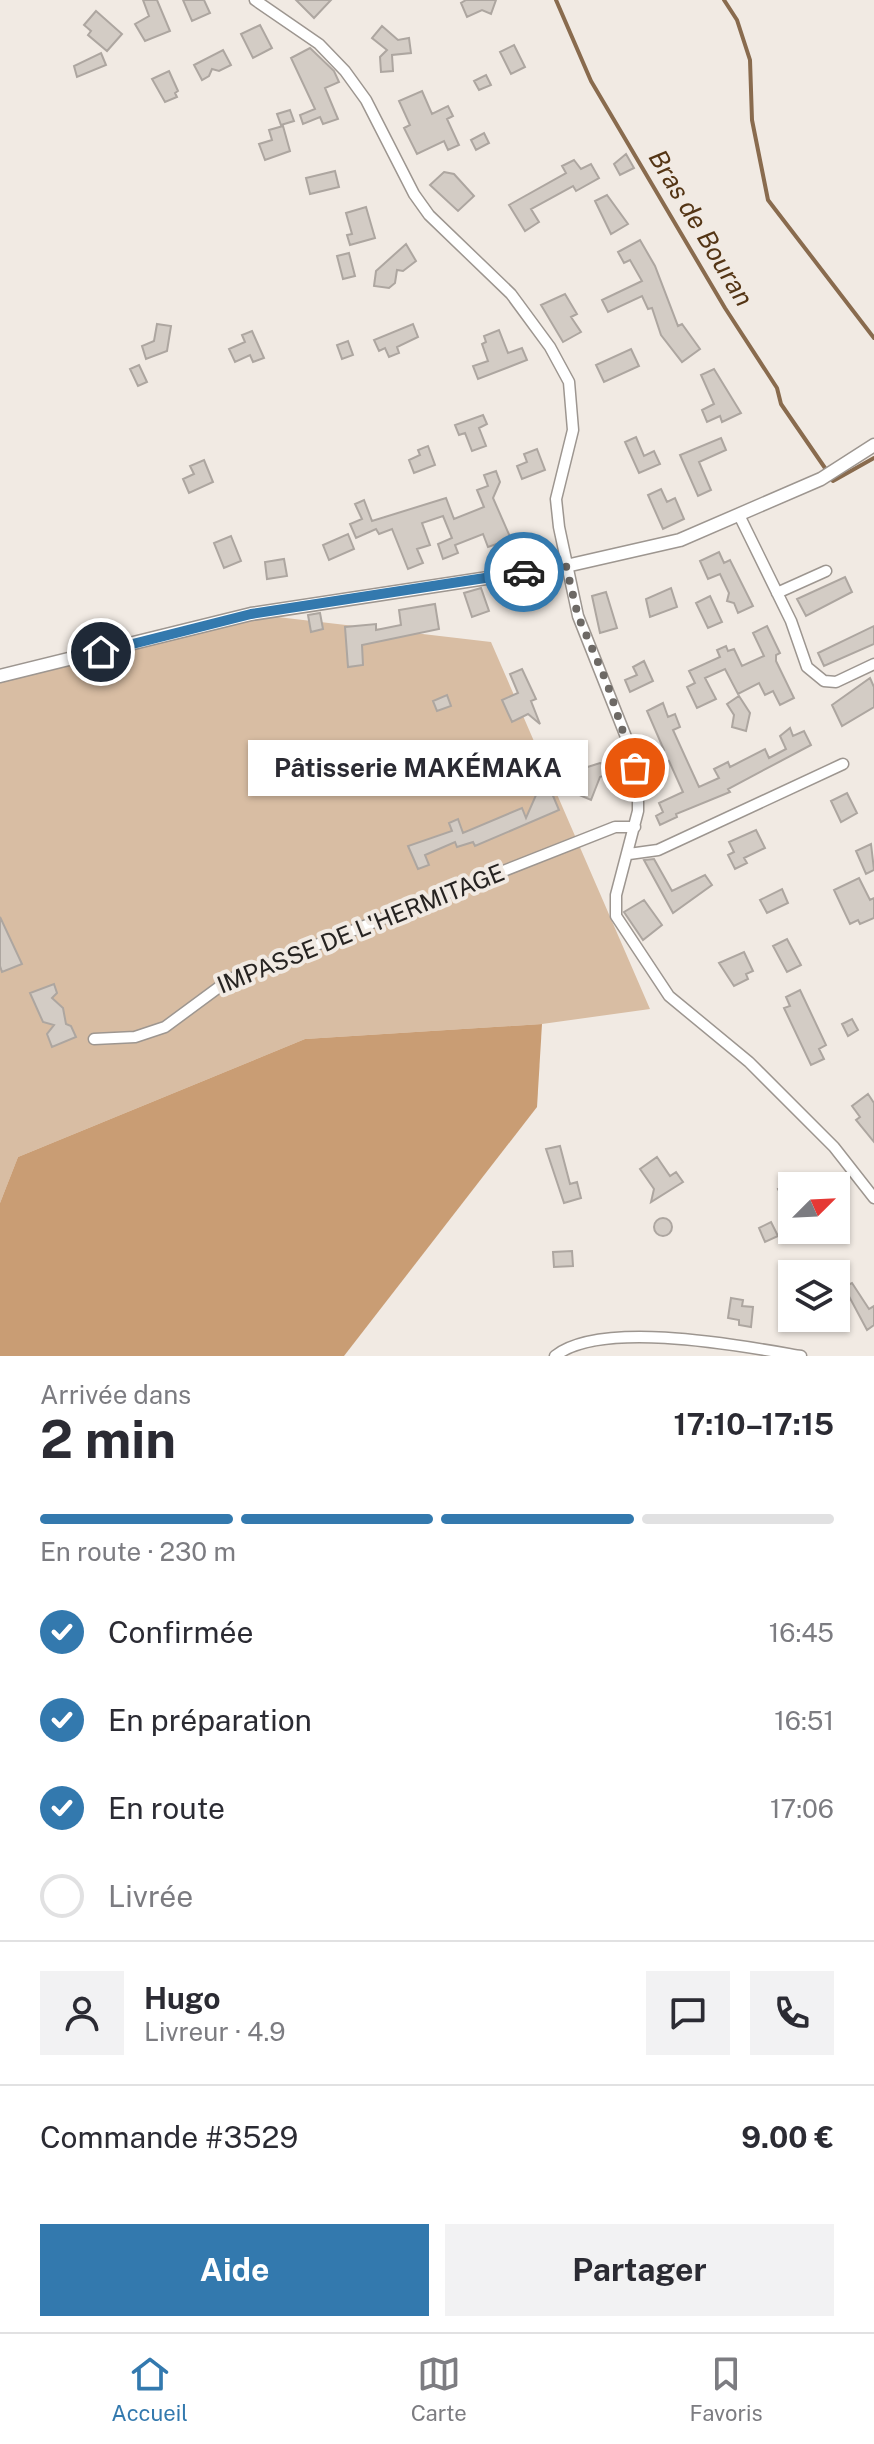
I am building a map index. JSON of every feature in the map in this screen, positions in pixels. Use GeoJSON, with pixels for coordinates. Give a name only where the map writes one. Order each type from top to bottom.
{"type":"FeatureCollection","features":[{"type":"Feature","properties":{"kind":"street"},"geometry":{"type":"LineString","coordinates":[[255,0],[319,44],[345,71],[366,100],[421,205],[511,294],[550,347],[569,382],[573,430],[556,499],[566,566],[578,616],[632,752],[638,784],[635,827],[616,895],[616,916],[669,996],[749,1062],[834,1147],[874,1198]]}},
{"type":"Feature","properties":{"kind":"street"},"geometry":{"type":"LineString","coordinates":[[0,676],[251,614],[566,566],[680,540],[821,479],[874,445]]}},
{"type":"Feature","properties":{"kind":"street"},"geometry":{"type":"LineString","coordinates":[[739,515],[777,593],[807,667],[815,676],[836,682],[874,664]]}},
{"type":"Feature","properties":{"kind":"street"},"geometry":{"type":"LineString","coordinates":[[777,593],[826,571]]}},
{"type":"Feature","properties":{"kind":"street"},"geometry":{"type":"LineString","coordinates":[[629,854],[658,850],[843,764]]}},
{"type":"Feature","properties":{"kind":"street","name":"IMPASSE DE L'HERMITAGE"},"geometry":{"type":"LineString","coordinates":[[94,1039],[135,1037],[165,1027],[203,995],[230,979],[615,827],[635,827]]}},
{"type":"Feature","properties":{"kind":"street"},"geometry":{"type":"LineString","coordinates":[[555,1356],[578,1342],[634,1337],[738,1345],[801,1356]]}},
{"type":"Feature","properties":{"kind":"shaded area"},"geometry":{"type":"Polygon","coordinates":[[[251,614],[491,642],[650,1009],[542,1024],[305,1039],[18,1157],[0,1203],[0,676],[251,614]]]}},
{"type":"Feature","properties":{"kind":"shaded area"},"geometry":{"type":"Polygon","coordinates":[[[542,1024],[537,1107],[344,1356],[0,1356],[0,1203],[18,1157],[305,1039],[542,1024]]]}},
{"type":"Feature","properties":{"kind":"building"},"geometry":{"type":"Polygon","coordinates":[[[143,0],[157,0],[170,31],[145,41],[135,24],[149,16],[143,0]]]}},
{"type":"Feature","properties":{"kind":"building"},"geometry":{"type":"Polygon","coordinates":[[[183,0],[204,0],[210,13],[192,21],[183,0]]]}},
{"type":"Feature","properties":{"kind":"building"},"geometry":{"type":"Polygon","coordinates":[[[296,0],[331,0],[314,18],[296,0]]]}},
{"type":"Feature","properties":{"kind":"building"},"geometry":{"type":"Polygon","coordinates":[[[466,0],[496,0],[491,14],[482,10],[467,17],[461,3],[466,0]]]}},
{"type":"Feature","properties":{"kind":"building"},"geometry":{"type":"Polygon","coordinates":[[[96,11],[122,34],[107,51],[88,35],[91,31],[84,25],[96,11]]]}},
{"type":"Feature","properties":{"kind":"building"},"geometry":{"type":"Polygon","coordinates":[[[260,25],[272,48],[253,58],[241,34],[260,25]]]}},
{"type":"Feature","properties":{"kind":"building"},"geometry":{"type":"Polygon","coordinates":[[[382,26],[398,40],[409,38],[411,53],[392,55],[393,71],[381,72],[380,57],[387,50],[372,38],[382,26]]]}},
{"type":"Feature","properties":{"kind":"building"},"geometry":{"type":"Polygon","coordinates":[[[514,45],[525,67],[511,74],[500,52],[514,45]]]}},
{"type":"Feature","properties":{"kind":"building"},"geometry":{"type":"Polygon","coordinates":[[[310,48],[334,71],[339,82],[325,88],[338,119],[323,124],[320,117],[303,124],[300,115],[315,109],[291,58],[310,48]]]}},
{"type":"Feature","properties":{"kind":"building"},"geometry":{"type":"Polygon","coordinates":[[[223,50],[231,65],[219,71],[212,69],[209,76],[202,80],[194,65],[223,50]]]}},
{"type":"Feature","properties":{"kind":"building"},"geometry":{"type":"Polygon","coordinates":[[[101,53],[106,65],[77,77],[74,66],[101,53]]]}},
{"type":"Feature","properties":{"kind":"building"},"geometry":{"type":"Polygon","coordinates":[[[169,71],[178,91],[175,93],[177,97],[165,102],[152,79],[169,71]]]}},
{"type":"Feature","properties":{"kind":"building"},"geometry":{"type":"Polygon","coordinates":[[[486,75],[491,85],[479,90],[474,81],[486,75]]]}},
{"type":"Feature","properties":{"kind":"building"},"geometry":{"type":"Polygon","coordinates":[[[422,91],[432,114],[448,106],[453,116],[447,119],[459,145],[448,150],[444,141],[417,154],[404,128],[410,125],[399,101],[422,91]]]}},
{"type":"Feature","properties":{"kind":"building"},"geometry":{"type":"Polygon","coordinates":[[[290,110],[294,121],[281,125],[277,114],[290,110]]]}},
{"type":"Feature","properties":{"kind":"building"},"geometry":{"type":"Polygon","coordinates":[[[283,126],[290,151],[265,160],[259,144],[272,140],[269,130],[283,126]]]}},
{"type":"Feature","properties":{"kind":"building"},"geometry":{"type":"Polygon","coordinates":[[[484,133],[489,143],[476,150],[471,140],[484,133]]]}},
{"type":"Feature","properties":{"kind":"building"},"geometry":{"type":"Polygon","coordinates":[[[626,154],[634,168],[620,175],[614,164],[626,154]]]}},
{"type":"Feature","properties":{"kind":"building"},"geometry":{"type":"Polygon","coordinates":[[[574,160],[581,169],[591,164],[599,178],[576,191],[573,186],[531,209],[539,222],[525,231],[509,205],[566,173],[562,166],[574,160]]]}},
{"type":"Feature","properties":{"kind":"building"},"geometry":{"type":"Polygon","coordinates":[[[335,171],[339,187],[310,194],[306,178],[335,171]]]}},
{"type":"Feature","properties":{"kind":"building"},"geometry":{"type":"Polygon","coordinates":[[[444,172],[454,174],[474,196],[458,211],[430,185],[444,172]]]}},
{"type":"Feature","properties":{"kind":"building"},"geometry":{"type":"Polygon","coordinates":[[[607,195],[628,224],[611,234],[595,201],[607,195]]]}},
{"type":"Feature","properties":{"kind":"building"},"geometry":{"type":"Polygon","coordinates":[[[366,207],[375,238],[350,245],[347,235],[352,234],[346,213],[366,207]]]}},
{"type":"Feature","properties":{"kind":"building"},"geometry":{"type":"Polygon","coordinates":[[[640,240],[655,266],[678,326],[682,324],[700,349],[682,362],[661,335],[652,308],[648,309],[642,296],[608,312],[602,300],[642,281],[630,260],[624,263],[618,252],[640,240]]]}},
{"type":"Feature","properties":{"kind":"building"},"geometry":{"type":"Polygon","coordinates":[[[406,244],[416,261],[403,271],[397,270],[395,283],[389,288],[374,286],[376,271],[406,244]]]}},
{"type":"Feature","properties":{"kind":"building"},"geometry":{"type":"Polygon","coordinates":[[[349,253],[355,276],[343,279],[337,256],[349,253]]]}},
{"type":"Feature","properties":{"kind":"building"},"geometry":{"type":"Polygon","coordinates":[[[565,294],[577,314],[571,317],[581,332],[563,342],[541,305],[565,294]]]}},
{"type":"Feature","properties":{"kind":"building"},"geometry":{"type":"Polygon","coordinates":[[[157,324],[171,326],[167,351],[146,359],[142,346],[154,341],[157,324]]]}},
{"type":"Feature","properties":{"kind":"building"},"geometry":{"type":"Polygon","coordinates":[[[413,324],[418,337],[397,347],[399,353],[389,357],[385,348],[379,351],[374,340],[413,324]]]}},
{"type":"Feature","properties":{"kind":"building"},"geometry":{"type":"Polygon","coordinates":[[[499,330],[508,353],[522,348],[527,360],[478,379],[473,366],[488,361],[482,344],[486,342],[484,336],[499,330]]]}},
{"type":"Feature","properties":{"kind":"building"},"geometry":{"type":"Polygon","coordinates":[[[252,331],[264,358],[253,362],[250,355],[235,362],[229,349],[245,342],[242,335],[252,331]]]}},
{"type":"Feature","properties":{"kind":"building"},"geometry":{"type":"Polygon","coordinates":[[[348,341],[353,355],[342,359],[337,345],[348,341]]]}},
{"type":"Feature","properties":{"kind":"building"},"geometry":{"type":"Polygon","coordinates":[[[631,349],[639,366],[604,382],[596,365],[631,349]]]}},
{"type":"Feature","properties":{"kind":"building"},"geometry":{"type":"Polygon","coordinates":[[[139,365],[147,382],[138,386],[130,369],[139,365]]]}},
{"type":"Feature","properties":{"kind":"building"},"geometry":{"type":"Polygon","coordinates":[[[714,369],[741,413],[722,422],[720,416],[707,422],[702,410],[714,404],[701,375],[714,369]]]}},
{"type":"Feature","properties":{"kind":"building"},"geometry":{"type":"Polygon","coordinates":[[[483,415],[487,424],[479,428],[486,446],[472,451],[465,433],[459,435],[455,425],[483,415]]]}},
{"type":"Feature","properties":{"kind":"building"},"geometry":{"type":"Polygon","coordinates":[[[636,437],[644,456],[654,451],[660,464],[639,473],[625,442],[636,437]]]}},
{"type":"Feature","properties":{"kind":"building"},"geometry":{"type":"Polygon","coordinates":[[[721,438],[726,450],[699,462],[711,490],[698,496],[680,455],[721,438]]]}},
{"type":"Feature","properties":{"kind":"building"},"geometry":{"type":"Polygon","coordinates":[[[428,446],[435,465],[414,473],[409,460],[420,455],[418,450],[428,446]]]}},
{"type":"Feature","properties":{"kind":"building"},"geometry":{"type":"Polygon","coordinates":[[[537,449],[545,470],[522,479],[517,466],[527,462],[524,454],[537,449]]]}},
{"type":"Feature","properties":{"kind":"building"},"geometry":{"type":"Polygon","coordinates":[[[204,460],[213,482],[189,493],[183,479],[194,474],[190,466],[204,460]]]}},
{"type":"Feature","properties":{"kind":"building"},"geometry":{"type":"Polygon","coordinates":[[[496,471],[500,482],[493,498],[511,539],[488,547],[483,534],[455,545],[458,553],[443,559],[438,544],[452,538],[443,516],[422,523],[430,545],[417,549],[423,563],[408,569],[392,529],[379,534],[376,529],[356,538],[350,524],[362,519],[355,504],[364,500],[372,521],[446,498],[454,519],[484,507],[477,490],[488,486],[484,475],[496,471]]]}},
{"type":"Feature","properties":{"kind":"building"},"geometry":{"type":"Polygon","coordinates":[[[661,489],[667,502],[675,498],[684,519],[663,529],[648,495],[661,489]]]}},
{"type":"Feature","properties":{"kind":"building"},"geometry":{"type":"Polygon","coordinates":[[[348,534],[354,549],[329,560],[323,545],[348,534]]]}},
{"type":"Feature","properties":{"kind":"building"},"geometry":{"type":"Polygon","coordinates":[[[231,536],[241,561],[224,568],[214,543],[231,536]]]}},
{"type":"Feature","properties":{"kind":"building"},"geometry":{"type":"Polygon","coordinates":[[[719,552],[724,563],[730,560],[753,606],[738,613],[734,603],[727,601],[729,593],[720,574],[708,579],[700,561],[719,552]]]}},
{"type":"Feature","properties":{"kind":"building"},"geometry":{"type":"Polygon","coordinates":[[[284,559],[287,576],[267,579],[265,562],[284,559]]]}},
{"type":"Feature","properties":{"kind":"building"},"geometry":{"type":"Polygon","coordinates":[[[845,577],[852,592],[806,616],[797,599],[845,577]]]}},
{"type":"Feature","properties":{"kind":"building"},"geometry":{"type":"Polygon","coordinates":[[[481,588],[489,611],[472,617],[464,593],[481,588]]]}},
{"type":"Feature","properties":{"kind":"building"},"geometry":{"type":"Polygon","coordinates":[[[671,588],[677,607],[650,617],[646,599],[671,588]]]}},
{"type":"Feature","properties":{"kind":"building"},"geometry":{"type":"Polygon","coordinates":[[[606,592],[617,628],[600,633],[592,596],[606,592]]]}},
{"type":"Feature","properties":{"kind":"building"},"geometry":{"type":"Polygon","coordinates":[[[710,596],[722,622],[708,628],[696,603],[710,596]]]}},
{"type":"Feature","properties":{"kind":"building"},"geometry":{"type":"Polygon","coordinates":[[[435,604],[439,629],[362,645],[363,665],[348,667],[345,627],[376,624],[376,630],[401,625],[399,610],[435,604]]]}},
{"type":"Feature","properties":{"kind":"building"},"geometry":{"type":"Polygon","coordinates":[[[320,613],[323,629],[311,632],[308,615],[320,613]]]}},
{"type":"Feature","properties":{"kind":"building"},"geometry":{"type":"Polygon","coordinates":[[[767,626],[780,653],[776,655],[776,661],[794,698],[780,705],[773,691],[765,695],[759,683],[738,694],[725,669],[705,678],[716,699],[697,708],[687,687],[695,683],[689,671],[720,657],[717,650],[726,646],[728,651],[734,649],[742,666],[764,656],[753,633],[767,626]]]}},
{"type":"Feature","properties":{"kind":"building"},"geometry":{"type":"Polygon","coordinates":[[[874,626],[874,644],[824,666],[818,653],[874,626]]]}},
{"type":"Feature","properties":{"kind":"building"},"geometry":{"type":"Polygon","coordinates":[[[644,661],[653,681],[630,692],[625,680],[637,675],[633,667],[644,661]]]}},
{"type":"Feature","properties":{"kind":"building"},"geometry":{"type":"Polygon","coordinates":[[[522,669],[536,699],[531,701],[540,724],[528,714],[512,722],[502,700],[518,693],[510,674],[522,669]]]}},
{"type":"Feature","properties":{"kind":"building"},"geometry":{"type":"Polygon","coordinates":[[[870,678],[874,687],[874,707],[842,726],[832,705],[870,678]]]}},
{"type":"Feature","properties":{"kind":"building"},"geometry":{"type":"Polygon","coordinates":[[[447,695],[451,706],[437,711],[433,701],[447,695]]]}},
{"type":"Feature","properties":{"kind":"building"},"geometry":{"type":"Polygon","coordinates":[[[739,696],[750,713],[746,731],[732,727],[734,715],[727,704],[739,696]]]}},
{"type":"Feature","properties":{"kind":"building"},"geometry":{"type":"Polygon","coordinates":[[[663,703],[668,717],[675,714],[680,727],[673,730],[699,787],[719,778],[714,769],[728,762],[730,767],[765,749],[769,758],[786,749],[780,736],[790,728],[793,736],[804,731],[811,745],[728,789],[730,792],[676,814],[677,817],[660,825],[656,816],[663,812],[659,803],[683,792],[661,751],[664,750],[647,711],[663,703]]]}},
{"type":"Feature","properties":{"kind":"building"},"geometry":{"type":"Polygon","coordinates":[[[600,763],[607,766],[610,773],[600,777],[591,800],[577,794],[572,776],[562,780],[558,770],[569,765],[572,772],[600,763]]]}},
{"type":"Feature","properties":{"kind":"building"},"geometry":{"type":"Polygon","coordinates":[[[551,791],[559,810],[475,846],[473,842],[457,847],[455,842],[425,855],[429,865],[418,869],[408,846],[452,831],[449,823],[458,819],[463,833],[522,808],[526,818],[536,795],[551,791]]]}},
{"type":"Feature","properties":{"kind":"building"},"geometry":{"type":"Polygon","coordinates":[[[847,793],[857,813],[841,822],[831,801],[847,793]]]}},
{"type":"Feature","properties":{"kind":"building"},"geometry":{"type":"Polygon","coordinates":[[[756,830],[765,848],[744,858],[747,863],[735,869],[728,855],[734,852],[729,842],[756,830]]]}},
{"type":"Feature","properties":{"kind":"building"},"geometry":{"type":"Polygon","coordinates":[[[871,844],[874,870],[866,874],[856,851],[871,844]]]}},
{"type":"Feature","properties":{"kind":"building"},"geometry":{"type":"Polygon","coordinates":[[[654,859],[672,891],[705,875],[712,885],[673,913],[644,860],[654,859]]]}},
{"type":"Feature","properties":{"kind":"building"},"geometry":{"type":"Polygon","coordinates":[[[859,878],[870,900],[874,898],[874,918],[860,924],[858,920],[850,924],[834,890],[859,878]]]}},
{"type":"Feature","properties":{"kind":"building"},"geometry":{"type":"Polygon","coordinates":[[[782,889],[788,903],[767,913],[760,900],[782,889]]]}},
{"type":"Feature","properties":{"kind":"building"},"geometry":{"type":"Polygon","coordinates":[[[644,900],[662,925],[643,940],[624,912],[644,900]]]}},
{"type":"Feature","properties":{"kind":"building"},"geometry":{"type":"Polygon","coordinates":[[[0,917],[22,964],[2,972],[0,966],[0,917]]]}},
{"type":"Feature","properties":{"kind":"building"},"geometry":{"type":"Polygon","coordinates":[[[787,939],[801,965],[787,972],[773,946],[787,939]]]}},
{"type":"Feature","properties":{"kind":"building"},"geometry":{"type":"Polygon","coordinates":[[[744,952],[753,971],[746,974],[748,979],[734,986],[719,963],[744,952]]]}},
{"type":"Feature","properties":{"kind":"building"},"geometry":{"type":"Polygon","coordinates":[[[54,984],[57,993],[52,998],[63,1008],[66,1024],[71,1026],[76,1037],[52,1047],[47,1034],[54,1025],[43,1022],[30,993],[54,984]]]}},
{"type":"Feature","properties":{"kind":"building"},"geometry":{"type":"Polygon","coordinates":[[[800,990],[826,1045],[819,1049],[824,1059],[811,1065],[784,1008],[790,1006],[786,997],[800,990]]]}},
{"type":"Feature","properties":{"kind":"building"},"geometry":{"type":"Polygon","coordinates":[[[852,1019],[858,1030],[848,1036],[842,1024],[852,1019]]]}},
{"type":"Feature","properties":{"kind":"building"},"geometry":{"type":"Polygon","coordinates":[[[868,1094],[874,1103],[874,1142],[856,1120],[860,1117],[852,1106],[868,1094]]]}},
{"type":"Feature","properties":{"kind":"building"},"geometry":{"type":"Polygon","coordinates":[[[560,1146],[570,1184],[577,1182],[581,1198],[564,1203],[546,1149],[560,1146]]]}},
{"type":"Feature","properties":{"kind":"building"},"geometry":{"type":"Polygon","coordinates":[[[657,1157],[670,1176],[676,1172],[683,1182],[651,1202],[654,1189],[640,1169],[657,1157]]]}},
{"type":"Feature","properties":{"kind":"building"},"geometry":{"type":"Polygon","coordinates":[[[659,1218],[667,1218],[672,1227],[670,1234],[659,1236],[654,1231],[654,1223],[659,1218]]]}},
{"type":"Feature","properties":{"kind":"building"},"geometry":{"type":"Polygon","coordinates":[[[771,1222],[778,1236],[765,1242],[759,1228],[771,1222]]]}},
{"type":"Feature","properties":{"kind":"building"},"geometry":{"type":"Polygon","coordinates":[[[572,1251],[573,1266],[554,1267],[553,1252],[572,1251]]]}},
{"type":"Feature","properties":{"kind":"building"},"geometry":{"type":"Polygon","coordinates":[[[850,1284],[869,1309],[874,1306],[874,1325],[867,1330],[850,1298],[850,1284]]]}},
{"type":"Feature","properties":{"kind":"building"},"geometry":{"type":"Polygon","coordinates":[[[731,1298],[743,1300],[742,1306],[753,1307],[751,1327],[739,1325],[739,1320],[728,1318],[731,1298]]]}},
{"type":"Feature","properties":{"kind":"waterway","name":"Bras de Bouran"},"geometry":{"type":"LineString","coordinates":[[556,0],[591,81],[725,308],[777,388],[781,404],[825,468]]}},
{"type":"Feature","properties":{"kind":"waterway"},"geometry":{"type":"LineString","coordinates":[[724,0],[737,20],[750,60],[752,120],[768,200],[874,338]]}},
{"type":"Feature","properties":{"kind":"waterway","name":"Bras de Bouran"},"geometry":{"type":"LineString","coordinates":[[833,481],[874,458]]}},
{"type":"Feature","properties":{"kind":"way so far"},"geometry":{"type":"LineString","coordinates":[[524,572],[566,566],[578,616],[607,683],[635,768]]}},
{"type":"Feature","properties":{"kind":"place","name":"Pâtisserie MAKÉMAKA"},"geometry":{"type":"Point","coordinates":[635,768]}},
{"type":"Feature","properties":{"kind":"route"},"geometry":{"type":"LineString","coordinates":[[101,652],[251,614],[524,572]]}}]}
